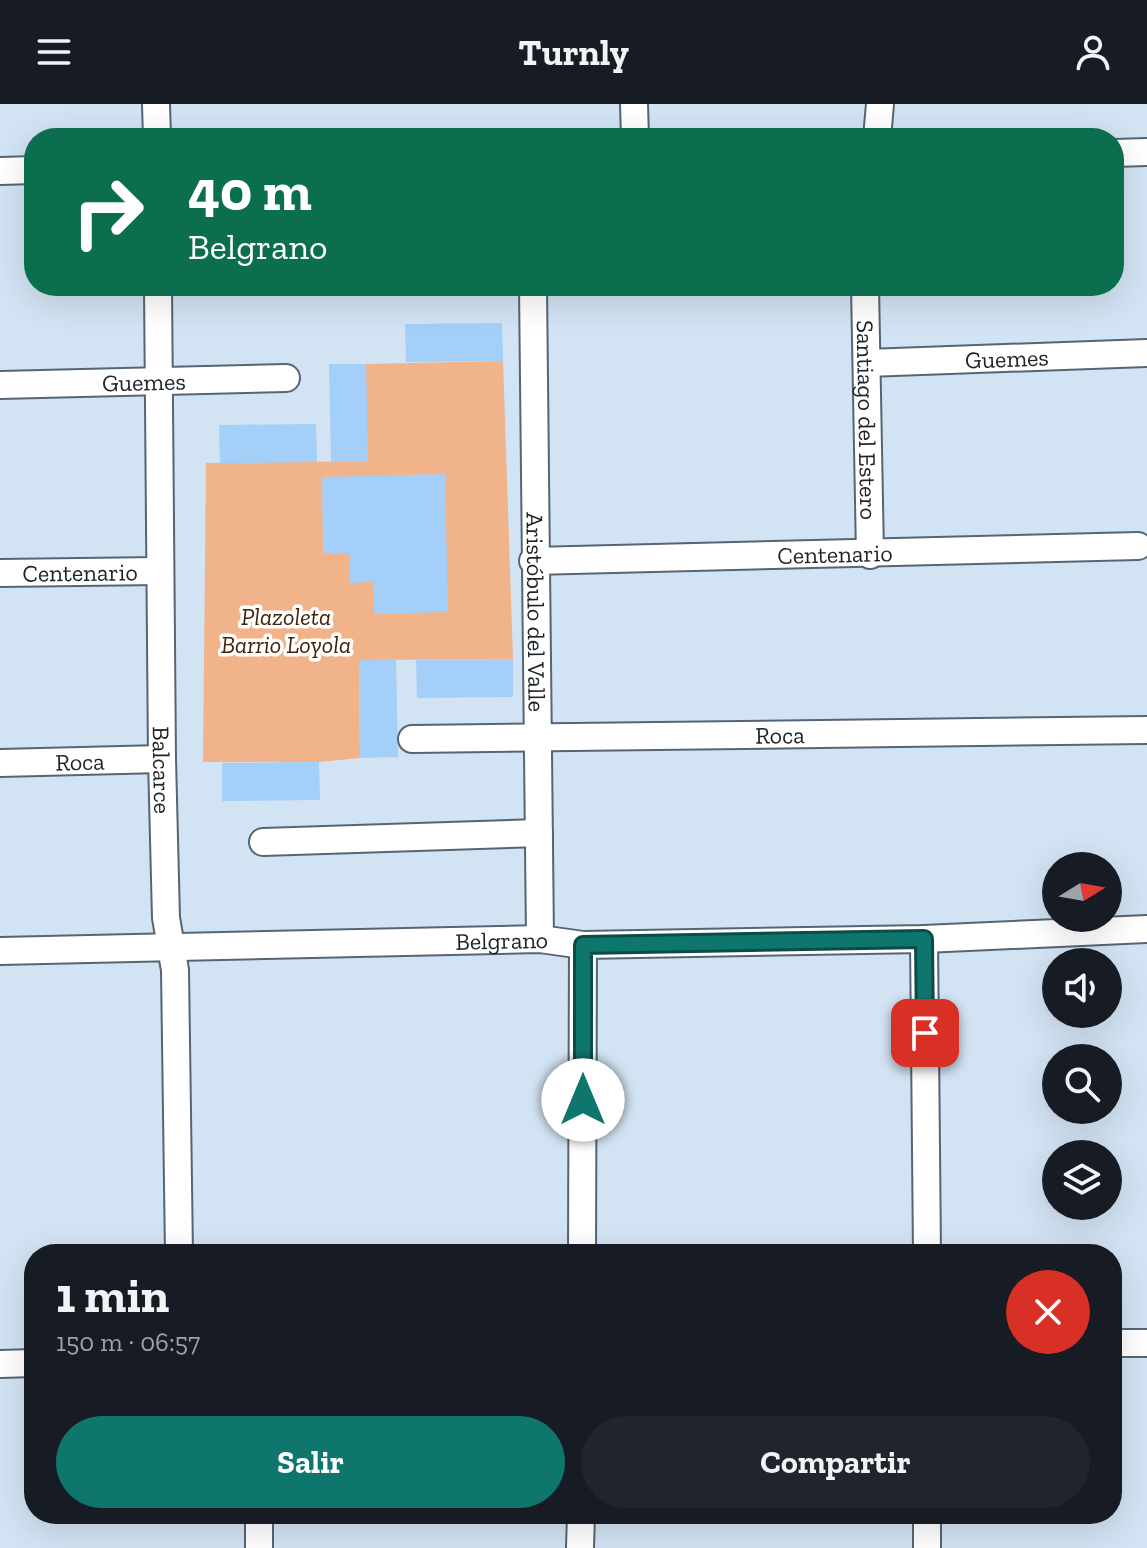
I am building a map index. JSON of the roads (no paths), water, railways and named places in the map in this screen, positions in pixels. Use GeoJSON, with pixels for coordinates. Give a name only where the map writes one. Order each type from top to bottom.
{"type":"FeatureCollection","features":[{"type":"Feature","properties":{"kind":"street"},"geometry":{"type":"LineString","coordinates":[[156,104],[157,128]]}},
{"type":"Feature","properties":{"kind":"street"},"geometry":{"type":"LineString","coordinates":[[634,104],[635,128]]}},
{"type":"Feature","properties":{"kind":"street"},"geometry":{"type":"LineString","coordinates":[[878,128],[880,104]]}},
{"type":"Feature","properties":{"kind":"street"},"geometry":{"type":"LineString","coordinates":[[1124,153],[1147,152]]}},
{"type":"Feature","properties":{"kind":"street"},"geometry":{"type":"LineString","coordinates":[[0,171],[24,170]]}},
{"type":"Feature","properties":{"kind":"street","name":"Balcarce"},"geometry":{"type":"LineString","coordinates":[[158,296],[162,759],[170,945],[175,970],[179,1244]]}},
{"type":"Feature","properties":{"kind":"street","name":"Aristóbulo del Valle"},"geometry":{"type":"LineString","coordinates":[[533,296],[533,561],[539,738],[540,939]]}},
{"type":"Feature","properties":{"kind":"street","name":"Santiago del Estero"},"geometry":{"type":"LineString","coordinates":[[865,296],[870,555]]}},
{"type":"Feature","properties":{"kind":"street","name":"Guemes"},"geometry":{"type":"LineString","coordinates":[[867,363],[1147,353]]}},
{"type":"Feature","properties":{"kind":"street","name":"Guemes"},"geometry":{"type":"LineString","coordinates":[[0,385],[286,378]]}},
{"type":"Feature","properties":{"kind":"street","name":"Centenario"},"geometry":{"type":"LineString","coordinates":[[533,561],[1138,546]]}},
{"type":"Feature","properties":{"kind":"street","name":"Centenario"},"geometry":{"type":"LineString","coordinates":[[0,573],[159,571]]}},
{"type":"Feature","properties":{"kind":"street","name":"Roca"},"geometry":{"type":"LineString","coordinates":[[412,739],[1147,730]]}},
{"type":"Feature","properties":{"kind":"street","name":"Roca"},"geometry":{"type":"LineString","coordinates":[[0,763],[162,759]]}},
{"type":"Feature","properties":{"kind":"street"},"geometry":{"type":"LineString","coordinates":[[263,842],[539,833]]}},
{"type":"Feature","properties":{"kind":"street","name":"Belgrano"},"geometry":{"type":"LineString","coordinates":[[0,951],[540,939],[583,945],[924,939],[1147,929]]}},
{"type":"Feature","properties":{"kind":"street"},"geometry":{"type":"LineString","coordinates":[[924,939],[927,1244]]}},
{"type":"Feature","properties":{"kind":"street"},"geometry":{"type":"LineString","coordinates":[[582,1244],[583,945]]}},
{"type":"Feature","properties":{"kind":"street"},"geometry":{"type":"LineString","coordinates":[[1122,1343],[1147,1343]]}},
{"type":"Feature","properties":{"kind":"street"},"geometry":{"type":"LineString","coordinates":[[0,1364],[24,1363]]}},
{"type":"Feature","properties":{"kind":"street"},"geometry":{"type":"LineString","coordinates":[[259,1524],[259,1548]]}},
{"type":"Feature","properties":{"kind":"street"},"geometry":{"type":"LineString","coordinates":[[580,1548],[581,1524]]}},
{"type":"Feature","properties":{"kind":"street"},"geometry":{"type":"LineString","coordinates":[[927,1524],[927,1548]]}},
{"type":"Feature","properties":{"kind":"park label","name":"Plazoleta Barrio Loyola"},"geometry":{"type":"Point","coordinates":[286,630]}}]}
